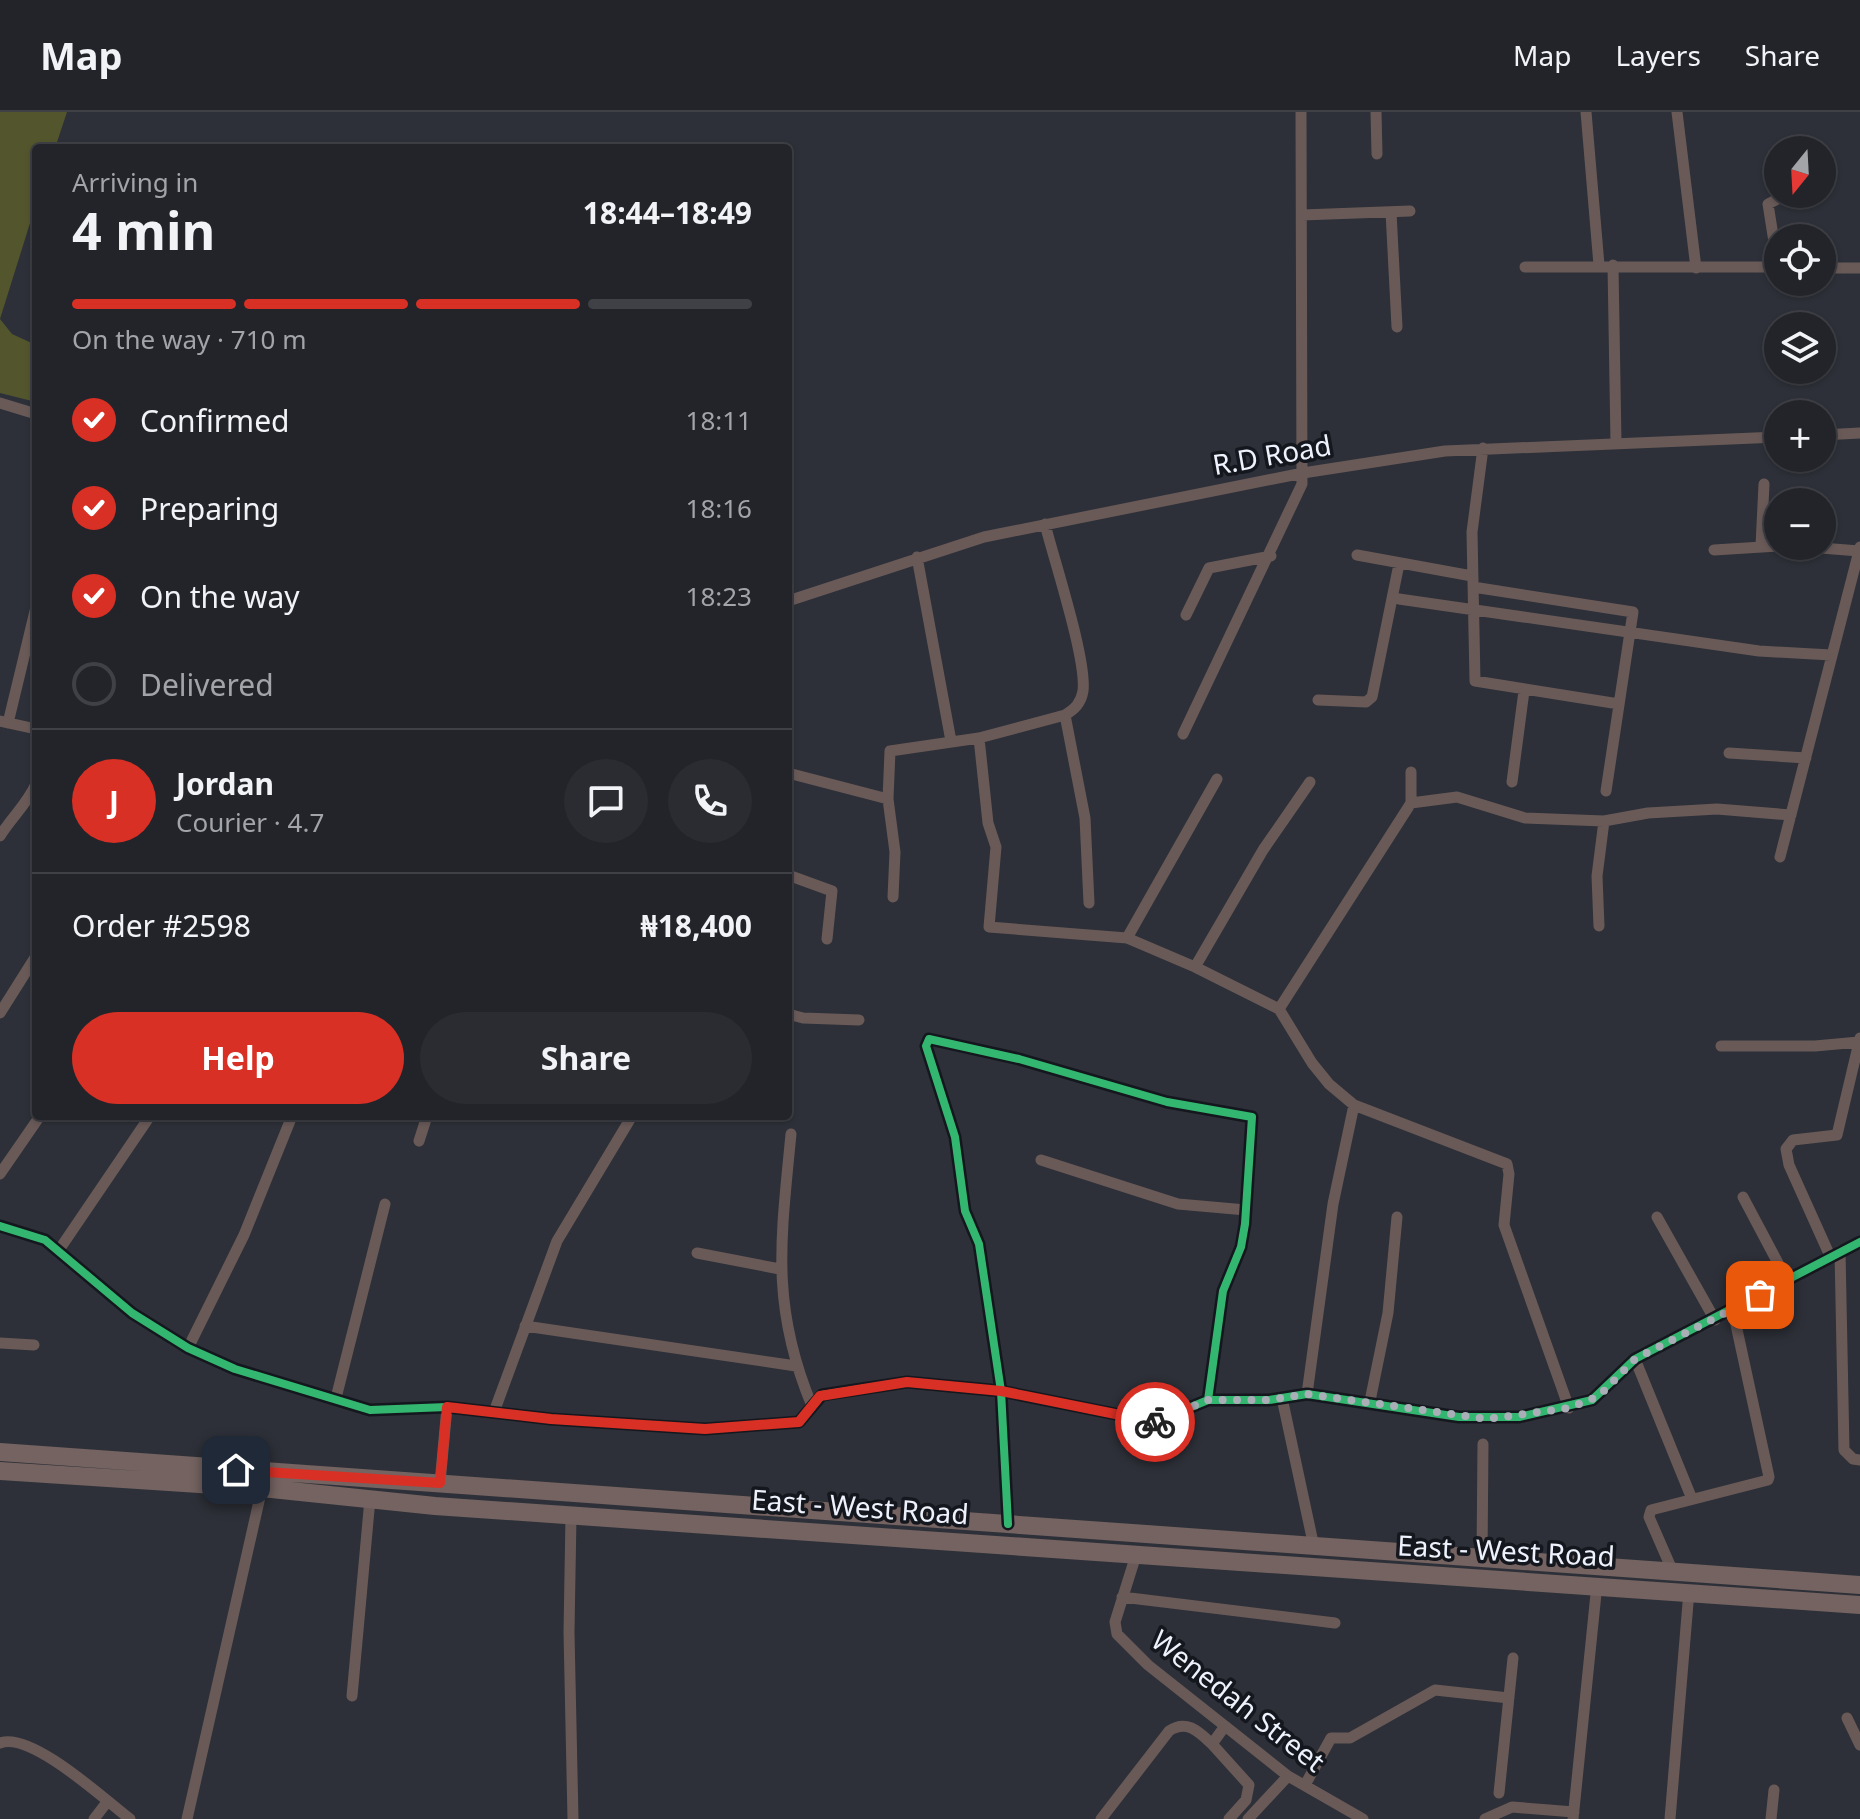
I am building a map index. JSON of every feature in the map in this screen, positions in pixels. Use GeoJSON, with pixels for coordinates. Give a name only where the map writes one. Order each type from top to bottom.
{"type":"FeatureCollection","features":[{"type":"Feature","properties":{"kind":"main road","name":"East - West Road"},"geometry":{"type":"LineString","coordinates":[[0,1452],[1860,1585]]}},
{"type":"Feature","properties":{"kind":"main road","name":"East - West Road"},"geometry":{"type":"LineString","coordinates":[[0,1471],[262,1488],[571,1516],[1451,1578],[1597,1584],[1860,1605]]}},
{"type":"Feature","properties":{"kind":"main road"},"geometry":{"type":"LineString","coordinates":[[824,1532],[826,1510]]}},
{"type":"Feature","properties":{"kind":"street"},"geometry":{"type":"LineString","coordinates":[[1183,734],[1271,556],[1297,499],[1303,473],[1301,112]]}},
{"type":"Feature","properties":{"kind":"street"},"geometry":{"type":"LineString","coordinates":[[1376,112],[1377,154]]}},
{"type":"Feature","properties":{"kind":"street"},"geometry":{"type":"LineString","coordinates":[[1586,112],[1599,265]]}},
{"type":"Feature","properties":{"kind":"street"},"geometry":{"type":"LineString","coordinates":[[1677,112],[1696,268]]}},
{"type":"Feature","properties":{"kind":"street"},"geometry":{"type":"LineString","coordinates":[[1525,267],[1778,267],[1769,208]]}},
{"type":"Feature","properties":{"kind":"street"},"geometry":{"type":"LineString","coordinates":[[1302,215],[1410,211]]}},
{"type":"Feature","properties":{"kind":"street"},"geometry":{"type":"LineString","coordinates":[[1391,212],[1397,327]]}},
{"type":"Feature","properties":{"kind":"street"},"geometry":{"type":"LineString","coordinates":[[1613,265],[1616,443]]}},
{"type":"Feature","properties":{"kind":"street"},"geometry":{"type":"LineString","coordinates":[[1836,268],[1860,268]]}},
{"type":"Feature","properties":{"kind":"street"},"geometry":{"type":"LineString","coordinates":[[0,403],[32,413]]}},
{"type":"Feature","properties":{"kind":"street"},"geometry":{"type":"LineString","coordinates":[[1836,434],[1860,433]]}},
{"type":"Feature","properties":{"kind":"street","name":"R.D Road"},"geometry":{"type":"LineString","coordinates":[[792,600],[984,537],[1303,473],[1483,448],[1764,438]]}},
{"type":"Feature","properties":{"kind":"street"},"geometry":{"type":"LineString","coordinates":[[1483,448],[1472,532],[1475,681],[1619,704]]}},
{"type":"Feature","properties":{"kind":"street"},"geometry":{"type":"LineString","coordinates":[[1714,550],[1761,546],[1764,484]]}},
{"type":"Feature","properties":{"kind":"street"},"geometry":{"type":"LineString","coordinates":[[893,897],[895,852],[888,799],[890,751],[979,738],[1065,715],[1076,708],[1081,697],[1081,665],[1045,524]]}},
{"type":"Feature","properties":{"kind":"street"},"geometry":{"type":"LineString","coordinates":[[1780,857],[1860,549],[1836,548]]}},
{"type":"Feature","properties":{"kind":"street"},"geometry":{"type":"LineString","coordinates":[[1357,555],[1473,582],[1633,612],[1606,791]]}},
{"type":"Feature","properties":{"kind":"street"},"geometry":{"type":"LineString","coordinates":[[1186,615],[1209,568],[1271,556]]}},
{"type":"Feature","properties":{"kind":"street"},"geometry":{"type":"LineString","coordinates":[[917,557],[951,741]]}},
{"type":"Feature","properties":{"kind":"street"},"geometry":{"type":"LineString","coordinates":[[1318,700],[1366,702],[1372,697],[1399,564]]}},
{"type":"Feature","properties":{"kind":"street"},"geometry":{"type":"LineString","coordinates":[[1399,599],[1759,651],[1831,655]]}},
{"type":"Feature","properties":{"kind":"street"},"geometry":{"type":"LineString","coordinates":[[32,636],[4,722],[32,728]]}},
{"type":"Feature","properties":{"kind":"street"},"geometry":{"type":"LineString","coordinates":[[1512,782],[1524,691]]}},
{"type":"Feature","properties":{"kind":"street"},"geometry":{"type":"LineString","coordinates":[[1065,715],[1085,818],[1089,903]]}},
{"type":"Feature","properties":{"kind":"street"},"geometry":{"type":"LineString","coordinates":[[979,738],[988,823],[996,847],[989,927],[1127,938],[1195,967],[1279,1009],[1312,1063],[1329,1084],[1354,1105],[1509,1167],[1504,1225],[1569,1408]]}},
{"type":"Feature","properties":{"kind":"street"},"geometry":{"type":"LineString","coordinates":[[1729,753],[1806,758]]}},
{"type":"Feature","properties":{"kind":"street"},"geometry":{"type":"LineString","coordinates":[[1279,1009],[1411,803],[1411,772]]}},
{"type":"Feature","properties":{"kind":"street"},"geometry":{"type":"LineString","coordinates":[[792,774],[888,799]]}},
{"type":"Feature","properties":{"kind":"street"},"geometry":{"type":"LineString","coordinates":[[1127,938],[1217,779]]}},
{"type":"Feature","properties":{"kind":"street"},"geometry":{"type":"LineString","coordinates":[[1195,967],[1263,850],[1310,782]]}},
{"type":"Feature","properties":{"kind":"street"},"geometry":{"type":"LineString","coordinates":[[0,836],[16,810],[28,803],[32,794]]}},
{"type":"Feature","properties":{"kind":"street"},"geometry":{"type":"LineString","coordinates":[[1411,803],[1457,797],[1525,818],[1604,821],[1648,813],[1717,809],[1791,815]]}},
{"type":"Feature","properties":{"kind":"street"},"geometry":{"type":"LineString","coordinates":[[1599,926],[1597,876],[1604,821]]}},
{"type":"Feature","properties":{"kind":"street"},"geometry":{"type":"LineString","coordinates":[[792,876],[832,891],[827,939]]}},
{"type":"Feature","properties":{"kind":"street"},"geometry":{"type":"LineString","coordinates":[[0,1013],[32,962]]}},
{"type":"Feature","properties":{"kind":"street"},"geometry":{"type":"LineString","coordinates":[[792,1015],[859,1020]]}},
{"type":"Feature","properties":{"kind":"street"},"geometry":{"type":"LineString","coordinates":[[1008,1524],[1001,1391],[979,1244],[965,1211],[955,1137],[926,1046],[929,1039],[1019,1059],[1167,1102],[1252,1117],[1241,1247],[1223,1291],[1208,1400]]}},
{"type":"Feature","properties":{"kind":"street"},"geometry":{"type":"LineString","coordinates":[[1721,1046],[1815,1046],[1859,1040],[1837,1135],[1793,1140],[1787,1145],[1789,1165],[1835,1254],[1844,1450],[1853,1459],[1860,1460]]}},
{"type":"Feature","properties":{"kind":"street"},"geometry":{"type":"LineString","coordinates":[[1307,1394],[1333,1204],[1354,1105]]}},
{"type":"Feature","properties":{"kind":"street"},"geometry":{"type":"LineString","coordinates":[[0,1174],[37,1120]]}},
{"type":"Feature","properties":{"kind":"street"},"geometry":{"type":"LineString","coordinates":[[59,1250],[147,1120]]}},
{"type":"Feature","properties":{"kind":"street"},"geometry":{"type":"LineString","coordinates":[[188,1348],[244,1235],[290,1120]]}},
{"type":"Feature","properties":{"kind":"street"},"geometry":{"type":"LineString","coordinates":[[419,1141],[426,1120]]}},
{"type":"Feature","properties":{"kind":"street"},"geometry":{"type":"LineString","coordinates":[[494,1412],[564,1227],[630,1120]]}},
{"type":"Feature","properties":{"kind":"street"},"geometry":{"type":"LineString","coordinates":[[791,1134],[780,1269],[784,1321],[796,1366],[812,1406]]}},
{"type":"Feature","properties":{"kind":"street"},"geometry":{"type":"LineString","coordinates":[[1041,1160],[1178,1204],[1246,1210]]}},
{"type":"Feature","properties":{"kind":"street"},"geometry":{"type":"LineString","coordinates":[[1743,1197],[1787,1280]]}},
{"type":"Feature","properties":{"kind":"street"},"geometry":{"type":"LineString","coordinates":[[336,1398],[385,1204]]}},
{"type":"Feature","properties":{"kind":"street"},"geometry":{"type":"LineString","coordinates":[[1370,1401],[1388,1313],[1397,1217]]}},
{"type":"Feature","properties":{"kind":"street"},"geometry":{"type":"LineString","coordinates":[[1657,1217],[1715,1320]]}},
{"type":"Feature","properties":{"kind":"street"},"geometry":{"type":"LineString","coordinates":[[0,1226],[36,1236],[59,1250],[132,1313],[188,1348],[246,1373],[379,1411],[418,1406],[447,1407],[705,1429],[799,1422],[822,1395],[898,1382],[1001,1391],[1155,1422],[1208,1400],[1282,1398],[1307,1394],[1487,1419],[1569,1408],[1599,1396],[1635,1359],[1733,1311],[1860,1242]]}},
{"type":"Feature","properties":{"kind":"street"},"geometry":{"type":"LineString","coordinates":[[697,1253],[780,1269]]}},
{"type":"Feature","properties":{"kind":"street"},"geometry":{"type":"LineString","coordinates":[[1673,1572],[1649,1512],[1768,1480],[1769,1477],[1733,1311]]}},
{"type":"Feature","properties":{"kind":"street"},"geometry":{"type":"LineString","coordinates":[[525,1326],[796,1366]]}},
{"type":"Feature","properties":{"kind":"street"},"geometry":{"type":"LineString","coordinates":[[0,1343],[34,1345]]}},
{"type":"Feature","properties":{"kind":"street"},"geometry":{"type":"LineString","coordinates":[[1635,1359],[1692,1499]]}},
{"type":"Feature","properties":{"kind":"street"},"geometry":{"type":"LineString","coordinates":[[1282,1398],[1314,1547]]}},
{"type":"Feature","properties":{"kind":"street"},"geometry":{"type":"LineString","coordinates":[[440,1483],[447,1407]]}},
{"type":"Feature","properties":{"kind":"street"},"geometry":{"type":"LineString","coordinates":[[1482,1559],[1483,1444]]}},
{"type":"Feature","properties":{"kind":"street"},"geometry":{"type":"LineString","coordinates":[[187,1819],[262,1488]]}},
{"type":"Feature","properties":{"kind":"street"},"geometry":{"type":"LineString","coordinates":[[352,1696],[370,1499]]}},
{"type":"Feature","properties":{"kind":"street"},"geometry":{"type":"LineString","coordinates":[[571,1516],[569,1632],[573,1819]]}},
{"type":"Feature","properties":{"kind":"street","name":"Wenedah Street"},"geometry":{"type":"LineString","coordinates":[[1136,1555],[1115,1622],[1117,1634],[1148,1665],[1288,1776],[1363,1819]]}},
{"type":"Feature","properties":{"kind":"street"},"geometry":{"type":"LineString","coordinates":[[1485,1819],[1512,1807],[1574,1816],[1597,1584]]}},
{"type":"Feature","properties":{"kind":"street"},"geometry":{"type":"LineString","coordinates":[[1670,1819],[1689,1591]]}},
{"type":"Feature","properties":{"kind":"street"},"geometry":{"type":"LineString","coordinates":[[1122,1597],[1335,1623]]}},
{"type":"Feature","properties":{"kind":"street"},"geometry":{"type":"LineString","coordinates":[[1499,1793],[1513,1658]]}},
{"type":"Feature","properties":{"kind":"street"},"geometry":{"type":"LineString","coordinates":[[1305,1785],[1331,1738],[1350,1738],[1427,1693],[1444,1690],[1509,1698]]}},
{"type":"Feature","properties":{"kind":"street"},"geometry":{"type":"LineString","coordinates":[[1847,1718],[1860,1745]]}},
{"type":"Feature","properties":{"kind":"street"},"geometry":{"type":"LineString","coordinates":[[1101,1819],[1169,1731],[1177,1726],[1188,1726],[1212,1744],[1249,1785],[1246,1800],[1229,1819]]}},
{"type":"Feature","properties":{"kind":"street"},"geometry":{"type":"LineString","coordinates":[[1212,1744],[1225,1726]]}},
{"type":"Feature","properties":{"kind":"street"},"geometry":{"type":"LineString","coordinates":[[0,1743],[9,1740],[38,1751],[130,1819]]}},
{"type":"Feature","properties":{"kind":"street"},"geometry":{"type":"LineString","coordinates":[[1248,1819],[1288,1776]]}},
{"type":"Feature","properties":{"kind":"street"},"geometry":{"type":"LineString","coordinates":[[1771,1819],[1774,1790]]}},
{"type":"Feature","properties":{"kind":"street"},"geometry":{"type":"LineString","coordinates":[[94,1819],[107,1802]]}},
{"type":"Feature","properties":{"kind":"green space"},"geometry":{"type":"Polygon","coordinates":[[[0,112],[67,112],[56,144],[32,144],[32,217],[0,319],[0,112]]]}},
{"type":"Feature","properties":{"kind":"green space"},"geometry":{"type":"Polygon","coordinates":[[[0,319],[12,334],[32,343],[32,401],[0,393],[0,319]]]}},
{"type":"Feature","properties":{"kind":"cycle path"},"geometry":{"type":"LineString","coordinates":[[1008,1524],[1001,1391],[979,1244],[965,1211],[955,1137],[926,1046],[929,1039],[1019,1059],[1167,1102],[1252,1117],[1245,1224],[1241,1247],[1223,1291],[1208,1400]]}},
{"type":"Feature","properties":{"kind":"cycle path"},"geometry":{"type":"LineString","coordinates":[[0,1226],[45,1240],[132,1313],[188,1348],[235,1369],[370,1410],[447,1407],[551,1419],[705,1429],[799,1422],[822,1395],[907,1382],[1001,1391],[1155,1422],[1208,1400],[1269,1400],[1307,1394],[1459,1417],[1519,1417],[1592,1400],[1635,1359],[1860,1242]]}},
{"type":"Feature","properties":{"kind":"way so far"},"geometry":{"type":"LineString","coordinates":[[1155,1422],[1208,1400],[1269,1400],[1307,1394],[1487,1419],[1569,1408],[1599,1396],[1635,1359],[1760,1295]]}},
{"type":"Feature","properties":{"kind":"route"},"geometry":{"type":"LineString","coordinates":[[236,1470],[440,1483],[447,1407],[551,1419],[728,1429],[799,1422],[807,1416],[820,1396],[898,1382],[1001,1391],[1155,1422]]}}]}
